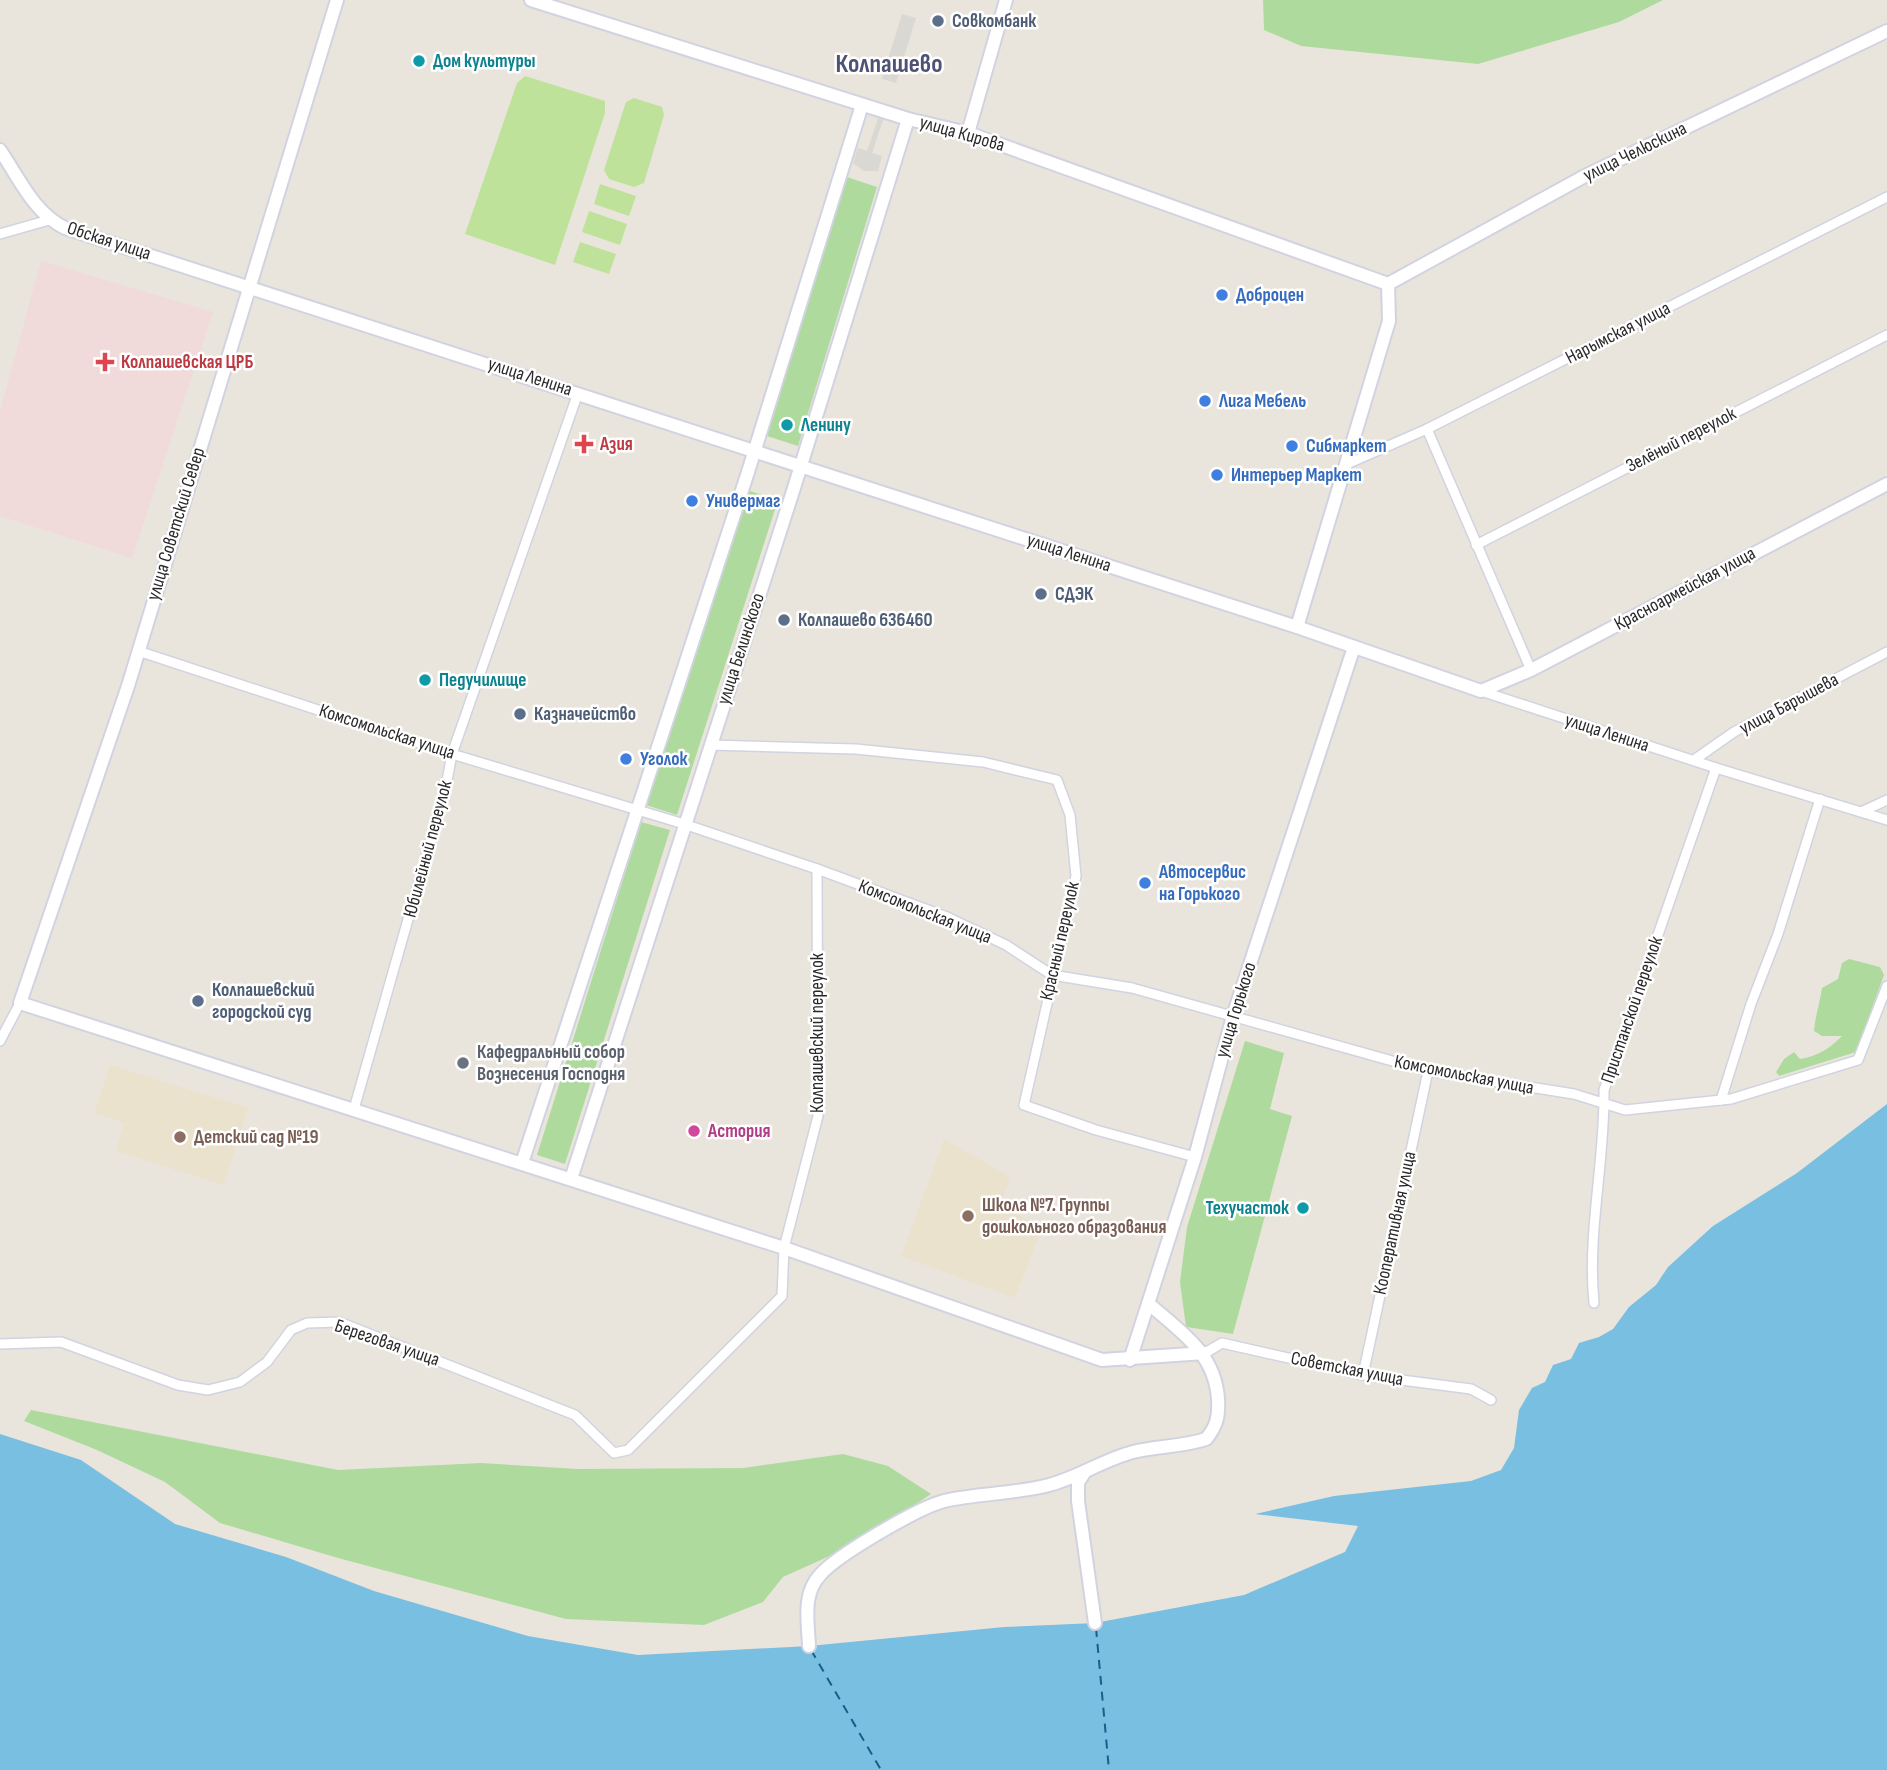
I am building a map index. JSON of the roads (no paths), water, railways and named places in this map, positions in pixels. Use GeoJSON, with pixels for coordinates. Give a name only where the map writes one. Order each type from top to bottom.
{"type":"FeatureCollection","features":[{"type":"Feature","properties":{"kind":"street","name":"улица Советский Север"},"geometry":{"type":"LineString","coordinates":[[0,1041],[20,1003],[138,651],[337,0]]}},
{"type":"Feature","properties":{"kind":"street","name":"улица Кирова"},"geometry":{"type":"LineString","coordinates":[[531,0],[862,105],[968,133],[1388,284]]}},
{"type":"Feature","properties":{"kind":"street"},"geometry":{"type":"LineString","coordinates":[[968,133],[1006,0]]}},
{"type":"Feature","properties":{"kind":"street","name":"улица Челюскина"},"geometry":{"type":"LineString","coordinates":[[1388,284],[1583,177],[1887,32]]}},
{"type":"Feature","properties":{"kind":"street"},"geometry":{"type":"LineString","coordinates":[[522,1163],[754,450],[862,105]]}},
{"type":"Feature","properties":{"kind":"street","name":"улица Белинского"},"geometry":{"type":"LineString","coordinates":[[571,1179],[801,466],[908,118]]}},
{"type":"Feature","properties":{"kind":"street","name":"Обская улица"},"geometry":{"type":"LineString","coordinates":[[0,150],[49,220],[65,228],[250,286]]}},
{"type":"Feature","properties":{"kind":"street","name":"Нарымская улица"},"geometry":{"type":"LineString","coordinates":[[1347,464],[1427,429],[1887,197]]}},
{"type":"Feature","properties":{"kind":"street"},"geometry":{"type":"LineString","coordinates":[[0,234],[49,220]]}},
{"type":"Feature","properties":{"kind":"street"},"geometry":{"type":"LineString","coordinates":[[1297,627],[1389,321],[1388,284]]}},
{"type":"Feature","properties":{"kind":"street","name":"улица Ленина"},"geometry":{"type":"LineString","coordinates":[[250,286],[1297,627],[1716,768],[1887,820]]}},
{"type":"Feature","properties":{"kind":"street","name":"Зелёный переулок"},"geometry":{"type":"LineString","coordinates":[[1476,544],[1887,335]]}},
{"type":"Feature","properties":{"kind":"street","name":"Юбилейный переулок"},"geometry":{"type":"LineString","coordinates":[[354,1109],[446,786],[452,754],[578,393]]}},
{"type":"Feature","properties":{"kind":"street"},"geometry":{"type":"LineString","coordinates":[[1427,429],[1531,670]]}},
{"type":"Feature","properties":{"kind":"street","name":"Красноармейская улица"},"geometry":{"type":"LineString","coordinates":[[1482,691],[1531,670],[1887,484]]}},
{"type":"Feature","properties":{"kind":"street","name":"улица Горького"},"geometry":{"type":"LineString","coordinates":[[1130,1360],[1195,1157],[1233,1017],[1354,647]]}},
{"type":"Feature","properties":{"kind":"street","name":"Комсомольская улица"},"geometry":{"type":"LineString","coordinates":[[138,651],[452,754],[684,824],[817,869],[947,917],[1006,945],[1052,975],[1132,988],[1428,1071],[1574,1094],[1625,1110],[1721,1100],[1858,1060],[1887,986]]}},
{"type":"Feature","properties":{"kind":"street","name":"улица Барышева"},"geometry":{"type":"LineString","coordinates":[[1694,760],[1734,732],[1887,652]]}},
{"type":"Feature","properties":{"kind":"street","name":"Красный переулок"},"geometry":{"type":"LineString","coordinates":[[710,745],[856,749],[970,761],[1057,780],[1070,815],[1076,876],[1024,1105],[1096,1130],[1195,1157]]}},
{"type":"Feature","properties":{"kind":"street","name":"Пристанской переулок"},"geometry":{"type":"LineString","coordinates":[[1594,1303],[1591,1270],[1604,1090],[1716,768]]}},
{"type":"Feature","properties":{"kind":"street"},"geometry":{"type":"LineString","coordinates":[[1721,1100],[1751,1004],[1779,934],[1820,799]]}},
{"type":"Feature","properties":{"kind":"street"},"geometry":{"type":"LineString","coordinates":[[1861,812],[1887,800]]}},
{"type":"Feature","properties":{"kind":"street","name":"Колпашевский переулок"},"geometry":{"type":"LineString","coordinates":[[614,1453],[628,1450],[782,1296],[784,1248],[818,1116],[817,869]]}},
{"type":"Feature","properties":{"kind":"street"},"geometry":{"type":"LineString","coordinates":[[20,1003],[784,1248],[1102,1360],[1205,1353]]}},
{"type":"Feature","properties":{"kind":"street","name":"Кооперативная улица"},"geometry":{"type":"LineString","coordinates":[[1363,1375],[1428,1071]]}},
{"type":"Feature","properties":{"kind":"street"},"geometry":{"type":"LineString","coordinates":[[1095,1623],[1078,1501],[1079,1482],[1083,1475],[1097,1464],[1134,1452],[1206,1439],[1217,1426],[1217,1378],[1205,1353],[1149,1304]]}},
{"type":"Feature","properties":{"kind":"street","name":"Береговая улица"},"geometry":{"type":"LineString","coordinates":[[0,1344],[61,1342],[178,1385],[208,1390],[240,1382],[267,1362],[291,1330],[307,1323],[338,1322],[575,1415],[614,1453]]}},
{"type":"Feature","properties":{"kind":"street","name":"Советская улица"},"geometry":{"type":"LineString","coordinates":[[1205,1353],[1222,1343],[1363,1375],[1471,1389],[1491,1400]]}},
{"type":"Feature","properties":{"kind":"street"},"geometry":{"type":"LineString","coordinates":[[809,1646],[807,1600],[820,1575],[852,1551],[942,1502],[1046,1485],[1083,1475]]}},
{"type":"Feature","properties":{"kind":"water"},"geometry":{"type":"Polygon","coordinates":[[[1887,1104],[1887,1770],[0,1770],[0,1434],[81,1460],[175,1524],[286,1557],[374,1591],[528,1636],[638,1655],[809,1646],[1004,1627],[1095,1623],[1244,1595],[1345,1552],[1358,1526],[1255,1514],[1334,1496],[1471,1481],[1501,1470],[1514,1448],[1519,1410],[1532,1388],[1545,1382],[1553,1365],[1571,1359],[1579,1343],[1613,1329],[1629,1307],[1656,1285],[1668,1267],[1713,1226],[1797,1173],[1887,1104]]]}},
{"type":"Feature","properties":{"kind":"place","name":"Совкомбанк"},"geometry":{"type":"Point","coordinates":[938,21]}},
{"type":"Feature","properties":{"kind":"place","name":"Дом культуры"},"geometry":{"type":"Point","coordinates":[419,61]}},
{"type":"Feature","properties":{"kind":"place","name":"Доброцен"},"geometry":{"type":"Point","coordinates":[1222,295]}},
{"type":"Feature","properties":{"kind":"place","name":"Колпашевская ЦРБ"},"geometry":{"type":"Point","coordinates":[105,362]}},
{"type":"Feature","properties":{"kind":"place","name":"Лига Мебель"},"geometry":{"type":"Point","coordinates":[1205,401]}},
{"type":"Feature","properties":{"kind":"place","name":"Ленину"},"geometry":{"type":"Point","coordinates":[787,425]}},
{"type":"Feature","properties":{"kind":"place","name":"Азия"},"geometry":{"type":"Point","coordinates":[584,444]}},
{"type":"Feature","properties":{"kind":"place","name":"Сибмаркет"},"geometry":{"type":"Point","coordinates":[1292,446]}},
{"type":"Feature","properties":{"kind":"place","name":"Интерьер Маркет"},"geometry":{"type":"Point","coordinates":[1217,475]}},
{"type":"Feature","properties":{"kind":"place","name":"Универмаг"},"geometry":{"type":"Point","coordinates":[692,501]}},
{"type":"Feature","properties":{"kind":"place","name":"СДЭК"},"geometry":{"type":"Point","coordinates":[1041,594]}},
{"type":"Feature","properties":{"kind":"place","name":"Колпашево 636460"},"geometry":{"type":"Point","coordinates":[784,620]}},
{"type":"Feature","properties":{"kind":"place","name":"Педучилище"},"geometry":{"type":"Point","coordinates":[425,680]}},
{"type":"Feature","properties":{"kind":"place","name":"Казначейство"},"geometry":{"type":"Point","coordinates":[520,714]}},
{"type":"Feature","properties":{"kind":"place","name":"Уголок"},"geometry":{"type":"Point","coordinates":[626,759]}},
{"type":"Feature","properties":{"kind":"place","name":"Автосервис на Горького"},"geometry":{"type":"Point","coordinates":[1145,883]}},
{"type":"Feature","properties":{"kind":"place","name":"Колпашевский городской суд"},"geometry":{"type":"Point","coordinates":[198,1001]}},
{"type":"Feature","properties":{"kind":"place","name":"Кафедральный собор Вознесения Господня"},"geometry":{"type":"Point","coordinates":[463,1063]}},
{"type":"Feature","properties":{"kind":"place","name":"Астория"},"geometry":{"type":"Point","coordinates":[694,1131]}},
{"type":"Feature","properties":{"kind":"place","name":"Детский сад №19"},"geometry":{"type":"Point","coordinates":[180,1137]}},
{"type":"Feature","properties":{"kind":"place","name":"Техучасток"},"geometry":{"type":"Point","coordinates":[1303,1208]}},
{"type":"Feature","properties":{"kind":"place","name":"Школа №7. Группы дошкольного образования"},"geometry":{"type":"Point","coordinates":[968,1216]}},
{"type":"Feature","properties":{"kind":"district","name":"Колпашево"},"geometry":{"type":"Point","coordinates":[889,64]}}]}
